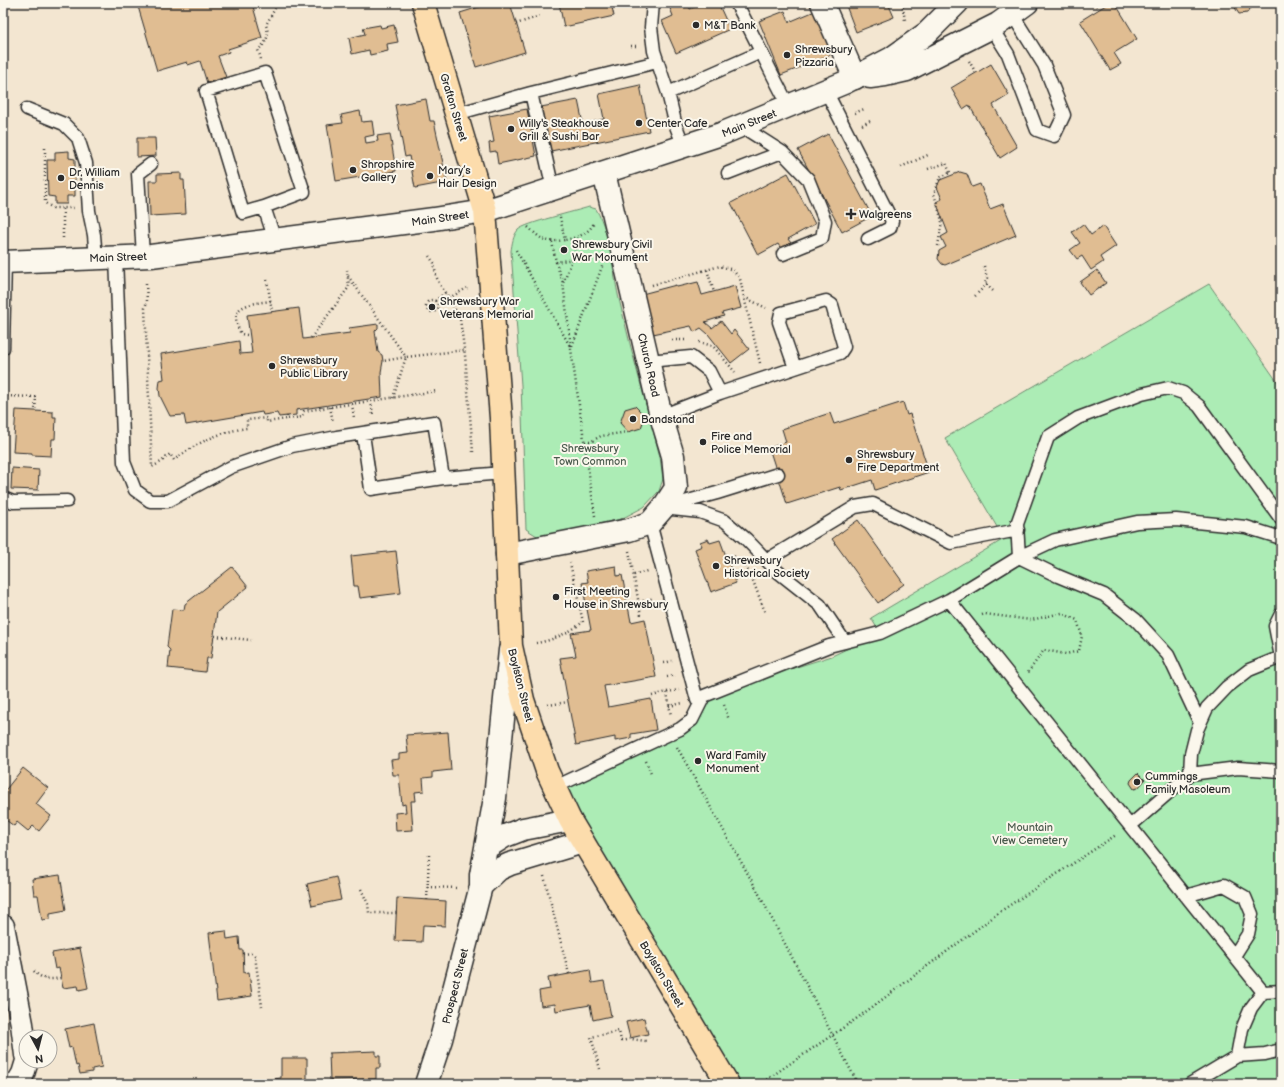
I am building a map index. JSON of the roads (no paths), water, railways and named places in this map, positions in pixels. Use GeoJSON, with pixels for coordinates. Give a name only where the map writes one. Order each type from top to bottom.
{"type":"FeatureCollection","features":[{"type":"Feature","properties":{"kind":"main road","name":"Grafton Street"},"geometry":{"type":"LineString","coordinates":[[423,3],[485,211]]}},
{"type":"Feature","properties":{"kind":"main road","name":"Boylston Street"},"geometry":{"type":"LineString","coordinates":[[485,211],[501,418],[511,646],[525,707],[545,766],[570,820],[728,1084]]}},
{"type":"Feature","properties":{"kind":"street"},"geometry":{"type":"LineString","coordinates":[[822,3],[855,78]]}},
{"type":"Feature","properties":{"kind":"street","name":"Main Street"},"geometry":{"type":"LineString","coordinates":[[4,262],[143,256],[275,240],[485,211],[721,134],[826,91],[855,78],[892,58],[927,33],[957,3]]}},
{"type":"Feature","properties":{"kind":"street","name":"Main Street"},"geometry":{"type":"LineString","coordinates":[[855,78],[885,75],[907,70],[991,27],[1020,6]]}},
{"type":"Feature","properties":{"kind":"street","name":"Church Road"},"geometry":{"type":"LineString","coordinates":[[604,173],[661,416],[673,456],[676,488],[657,515]]}},
{"type":"Feature","properties":{"kind":"street"},"geometry":{"type":"LineString","coordinates":[[506,554],[629,530],[657,515]]}},
{"type":"Feature","properties":{"kind":"street","name":"Prospect Street"},"geometry":{"type":"LineString","coordinates":[[426,1084],[441,1040],[473,887],[481,875],[495,798],[511,646]]}},
{"type":"Feature","properties":{"kind":"street"},"geometry":{"type":"LineString","coordinates":[[486,848],[505,836],[523,829],[570,820]]}},
{"type":"Feature","properties":{"kind":"street"},"geometry":{"type":"LineString","coordinates":[[473,887],[510,864],[583,842]]}},
{"type":"Feature","properties":{"kind":"street"},"geometry":{"type":"LineString","coordinates":[[3,926],[23,1029]]}},
{"type":"Feature","properties":{"kind":"street"},"geometry":{"type":"LineString","coordinates":[[16,1084],[24,1074],[25,1069]]}},
{"type":"Feature","properties":{"kind":"lane"},"geometry":{"type":"LineString","coordinates":[[653,3],[651,27],[657,62],[684,147]]}},
{"type":"Feature","properties":{"kind":"lane"},"geometry":{"type":"LineString","coordinates":[[736,3],[752,31],[761,52],[789,106]]}},
{"type":"Feature","properties":{"kind":"lane"},"geometry":{"type":"LineString","coordinates":[[991,27],[1008,54],[1037,130],[1054,136],[1064,115],[1020,6]]}},
{"type":"Feature","properties":{"kind":"lane"},"geometry":{"type":"LineString","coordinates":[[668,93],[761,52]]}},
{"type":"Feature","properties":{"kind":"lane"},"geometry":{"type":"LineString","coordinates":[[456,114],[531,93],[657,62]]}},
{"type":"Feature","properties":{"kind":"lane"},"geometry":{"type":"LineString","coordinates":[[265,73],[304,192],[264,207],[243,213],[206,91],[265,73]]}},
{"type":"Feature","properties":{"kind":"lane"},"geometry":{"type":"LineString","coordinates":[[826,91],[892,221],[890,228],[868,239]]}},
{"type":"Feature","properties":{"kind":"lane"},"geometry":{"type":"LineString","coordinates":[[531,93],[553,189]]}},
{"type":"Feature","properties":{"kind":"lane"},"geometry":{"type":"LineString","coordinates":[[27,109],[64,124],[78,138],[86,163],[90,211],[94,235],[106,258],[124,462],[135,490],[150,501],[168,501],[231,467],[292,446],[359,429],[434,422],[443,478]]}},
{"type":"Feature","properties":{"kind":"lane"},"geometry":{"type":"LineString","coordinates":[[741,126],[782,152],[808,179],[825,221],[822,238],[783,254]]}},
{"type":"Feature","properties":{"kind":"lane"},"geometry":{"type":"LineString","coordinates":[[728,173],[782,152]]}},
{"type":"Feature","properties":{"kind":"lane"},"geometry":{"type":"LineString","coordinates":[[143,256],[138,174],[151,164]]}},
{"type":"Feature","properties":{"kind":"lane"},"geometry":{"type":"LineString","coordinates":[[264,207],[275,240]]}},
{"type":"Feature","properties":{"kind":"lane"},"geometry":{"type":"LineString","coordinates":[[3,348],[4,262]]}},
{"type":"Feature","properties":{"kind":"lane"},"geometry":{"type":"LineString","coordinates":[[661,416],[720,393],[795,368],[840,353],[844,347],[832,305],[826,301],[781,313],[780,322],[795,368]]}},
{"type":"Feature","properties":{"kind":"lane"},"geometry":{"type":"LineString","coordinates":[[646,354],[691,357],[709,371],[720,393]]}},
{"type":"Feature","properties":{"kind":"lane"},"geometry":{"type":"LineString","coordinates":[[1019,557],[1017,524],[1048,437],[1078,418],[1142,394],[1168,388],[1183,393],[1199,406],[1281,519]]}},
{"type":"Feature","properties":{"kind":"lane"},"geometry":{"type":"LineString","coordinates":[[359,429],[371,489],[443,478],[503,473]]}},
{"type":"Feature","properties":{"kind":"lane"},"geometry":{"type":"LineString","coordinates":[[657,515],[717,493],[778,474]]}},
{"type":"Feature","properties":{"kind":"lane"},"geometry":{"type":"LineString","coordinates":[[3,498],[13,502],[67,501]]}},
{"type":"Feature","properties":{"kind":"lane"},"geometry":{"type":"LineString","coordinates":[[767,560],[855,507],[873,504],[951,543],[1018,530]]}},
{"type":"Feature","properties":{"kind":"lane"},"geometry":{"type":"LineString","coordinates":[[657,515],[700,512],[725,521],[746,539],[777,571],[820,605],[845,642]]}},
{"type":"Feature","properties":{"kind":"lane"},"geometry":{"type":"LineString","coordinates":[[657,515],[697,700],[829,646],[880,633],[949,600],[1019,557],[1055,540],[1137,522],[1176,520],[1246,527],[1281,538]]}},
{"type":"Feature","properties":{"kind":"lane"},"geometry":{"type":"LineString","coordinates":[[1019,557],[1058,576],[1104,594],[1136,620],[1168,655],[1200,723]]}},
{"type":"Feature","properties":{"kind":"lane"},"geometry":{"type":"LineString","coordinates":[[949,600],[1263,992]]}},
{"type":"Feature","properties":{"kind":"lane"},"geometry":{"type":"LineString","coordinates":[[1190,774],[1191,754],[1197,730],[1207,708],[1227,687],[1250,670],[1281,657],[1276,626],[1281,614]]}},
{"type":"Feature","properties":{"kind":"lane"},"geometry":{"type":"LineString","coordinates":[[555,787],[680,729],[692,720],[704,696]]}},
{"type":"Feature","properties":{"kind":"lane"},"geometry":{"type":"LineString","coordinates":[[1130,826],[1190,774],[1238,768],[1281,772]]}},
{"type":"Feature","properties":{"kind":"lane"},"geometry":{"type":"LineString","coordinates":[[1186,896],[1224,885],[1245,897],[1252,914],[1248,934],[1234,956]]}},
{"type":"Feature","properties":{"kind":"lane"},"geometry":{"type":"LineString","coordinates":[[1237,1056],[1242,1029],[1251,1008],[1263,992],[1281,991]]}},
{"type":"Feature","properties":{"kind":"lane"},"geometry":{"type":"LineString","coordinates":[[1190,1084],[1237,1056],[1265,1054],[1281,1050]]}},
{"type":"Feature","properties":{"kind":"place","name":"M&T Bank"},"geometry":{"type":"Point","coordinates":[696,25]}},
{"type":"Feature","properties":{"kind":"place","name":"Shrewsbury Pizzaria"},"geometry":{"type":"Point","coordinates":[787,55]}},
{"type":"Feature","properties":{"kind":"place","name":"Center Cafe"},"geometry":{"type":"Point","coordinates":[639,123]}},
{"type":"Feature","properties":{"kind":"place","name":"Willy's Steakhouse Grill & Sushi Bar"},"geometry":{"type":"Point","coordinates":[511,129]}},
{"type":"Feature","properties":{"kind":"place","name":"Shropshire Gallery"},"geometry":{"type":"Point","coordinates":[353,170]}},
{"type":"Feature","properties":{"kind":"place","name":"Mary’s Hair Design"},"geometry":{"type":"Point","coordinates":[430,176]}},
{"type":"Feature","properties":{"kind":"place","name":"Dr. William Dennis"},"geometry":{"type":"Point","coordinates":[61,178]}},
{"type":"Feature","properties":{"kind":"place","name":"Walgreens"},"geometry":{"type":"Point","coordinates":[851,214]}},
{"type":"Feature","properties":{"kind":"place","name":"Shrewsbury Civil War Monument"},"geometry":{"type":"Point","coordinates":[564,250]}},
{"type":"Feature","properties":{"kind":"place","name":"Shrewsbury War Veterans Memorial"},"geometry":{"type":"Point","coordinates":[432,307]}},
{"type":"Feature","properties":{"kind":"place","name":"Shrewsbury Public Library"},"geometry":{"type":"Point","coordinates":[272,366]}},
{"type":"Feature","properties":{"kind":"place","name":"Bandstand"},"geometry":{"type":"Point","coordinates":[633,419]}},
{"type":"Feature","properties":{"kind":"place","name":"Fire and Police Memorial"},"geometry":{"type":"Point","coordinates":[703,442]}},
{"type":"Feature","properties":{"kind":"place","name":"Shrewsbury Fire Department"},"geometry":{"type":"Point","coordinates":[849,460]}},
{"type":"Feature","properties":{"kind":"place","name":"Shrewsbury Historical Society"},"geometry":{"type":"Point","coordinates":[716,566]}},
{"type":"Feature","properties":{"kind":"place","name":"First Meeting House in Shrewsbury"},"geometry":{"type":"Point","coordinates":[556,597]}},
{"type":"Feature","properties":{"kind":"place","name":"Ward Family Monument"},"geometry":{"type":"Point","coordinates":[698,761]}},
{"type":"Feature","properties":{"kind":"place","name":"Cummings Family Masoleum"},"geometry":{"type":"Point","coordinates":[1137,782]}},
{"type":"Feature","properties":{"kind":"park label","name":"Shrewsbury Town Common"},"geometry":{"type":"Point","coordinates":[590,454]}},
{"type":"Feature","properties":{"kind":"park label","name":"Mountain View Cemetery"},"geometry":{"type":"Point","coordinates":[1030,833]}}]}
